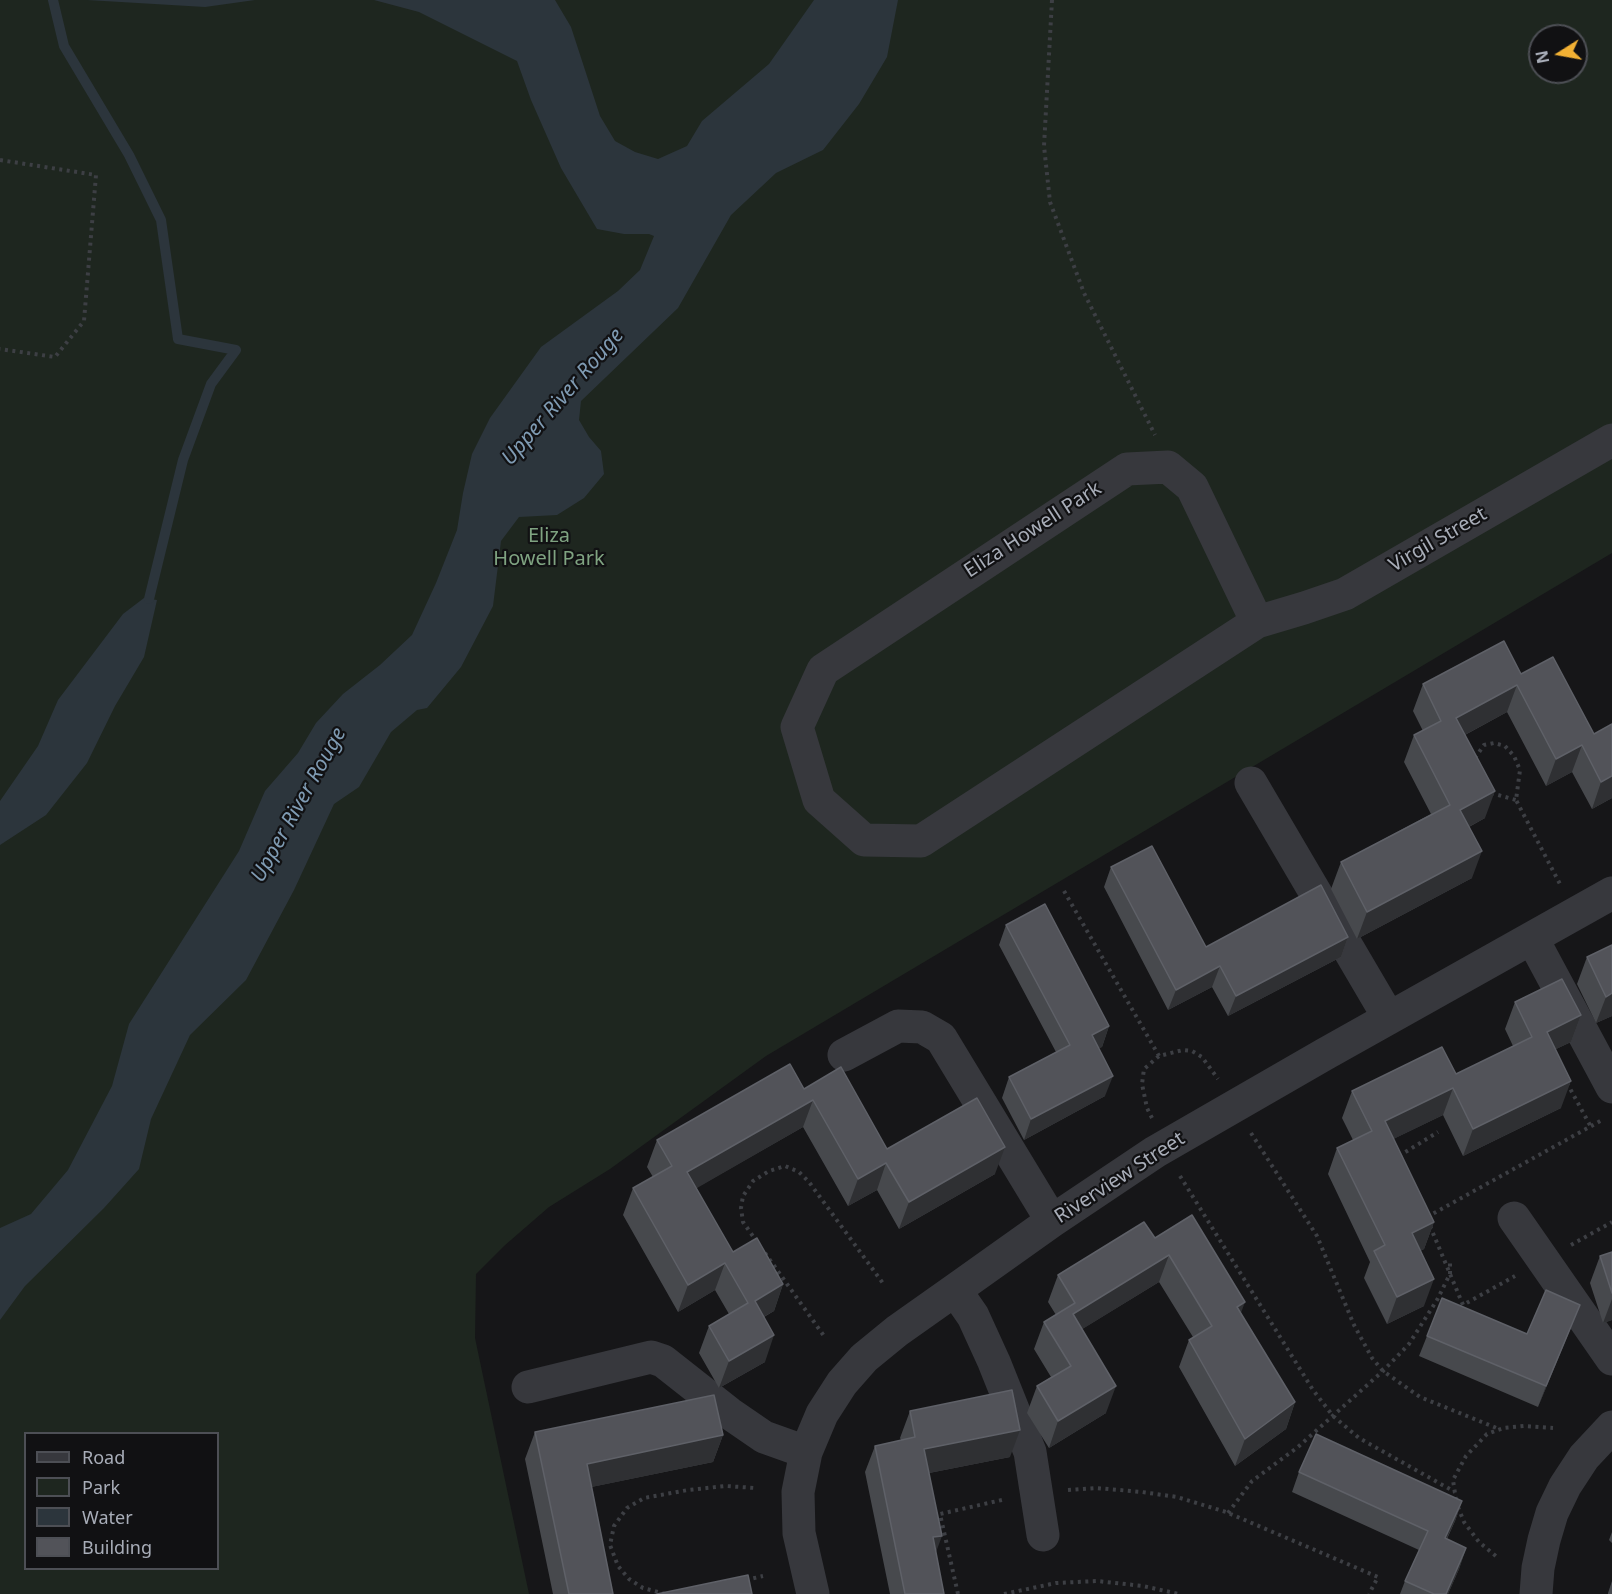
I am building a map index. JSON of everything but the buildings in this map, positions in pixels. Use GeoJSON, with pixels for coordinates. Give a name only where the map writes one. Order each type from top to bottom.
{"type":"FeatureCollection","features":[{"type":"Feature","properties":{"kind":"street","name":"Virgil Street"},"geometry":{"type":"LineString","coordinates":[[1257,622],[1345,594],[1612,440]]}},
{"type":"Feature","properties":{"kind":"street"},"geometry":{"type":"LineString","coordinates":[[1168,467],[1192,487],[1257,622]]}},
{"type":"Feature","properties":{"kind":"street","name":"Eliza Howell Park"},"geometry":{"type":"LineString","coordinates":[[1168,467],[1127,469],[822,670],[797,727],[819,800],[864,840],[921,841],[1257,622]]}},
{"type":"Feature","properties":{"kind":"street"},"geometry":{"type":"LineString","coordinates":[[1251,783],[1389,1018]]}},
{"type":"Feature","properties":{"kind":"street","name":"Riverview Street"},"geometry":{"type":"LineString","coordinates":[[813,1594],[799,1533],[798,1492],[806,1452],[822,1414],[842,1383],[864,1358],[897,1331],[1052,1221],[1155,1152],[1612,892]]}},
{"type":"Feature","properties":{"kind":"street"},"geometry":{"type":"LineString","coordinates":[[1532,938],[1612,1087]]}},
{"type":"Feature","properties":{"kind":"street"},"geometry":{"type":"LineString","coordinates":[[844,1054],[898,1026],[922,1027],[941,1038],[1052,1221]]}},
{"type":"Feature","properties":{"kind":"street"},"geometry":{"type":"LineString","coordinates":[[1514,1218],[1612,1359]]}},
{"type":"Feature","properties":{"kind":"street"},"geometry":{"type":"LineString","coordinates":[[955,1290],[973,1316],[1030,1452],[1043,1535]]}},
{"type":"Feature","properties":{"kind":"street"},"geometry":{"type":"LineString","coordinates":[[528,1387],[651,1357],[663,1361],[729,1413],[764,1437],[806,1452]]}},
{"type":"Feature","properties":{"kind":"street"},"geometry":{"type":"LineString","coordinates":[[1536,1594],[1538,1568],[1552,1513],[1565,1486],[1584,1457],[1612,1427]]}},
{"type":"Feature","properties":{"kind":"path"},"geometry":{"type":"LineString","coordinates":[[1052,0],[1044,146],[1050,202],[1084,293],[1149,418],[1168,467]]}},
{"type":"Feature","properties":{"kind":"path"},"geometry":{"type":"LineString","coordinates":[[0,160],[96,175],[84,321],[55,357],[0,349]]}},
{"type":"Feature","properties":{"kind":"path"},"geometry":{"type":"LineString","coordinates":[[1474,769],[1475,757],[1484,746],[1494,743],[1505,746],[1514,756],[1520,770],[1516,800],[1576,913]]}},
{"type":"Feature","properties":{"kind":"path"},"geometry":{"type":"LineString","coordinates":[[1488,791],[1516,800]]}},
{"type":"Feature","properties":{"kind":"path"},"geometry":{"type":"LineString","coordinates":[[1064,891],[1159,1056]]}},
{"type":"Feature","properties":{"kind":"path"},"geometry":{"type":"LineString","coordinates":[[1147,1108],[1142,1083],[1144,1069],[1159,1056],[1183,1050],[1192,1051],[1202,1057],[1220,1084]]}},
{"type":"Feature","properties":{"kind":"path"},"geometry":{"type":"LineString","coordinates":[[1426,1218],[1612,1115]]}},
{"type":"Feature","properties":{"kind":"path"},"geometry":{"type":"LineString","coordinates":[[1249,1129],[1317,1236],[1354,1325],[1372,1358],[1383,1371],[1420,1397],[1499,1430]]}},
{"type":"Feature","properties":{"kind":"path"},"geometry":{"type":"LineString","coordinates":[[1393,1159],[1438,1132]]}},
{"type":"Feature","properties":{"kind":"path"},"geometry":{"type":"LineString","coordinates":[[824,1336],[743,1222],[741,1208],[743,1196],[753,1181],[769,1171],[785,1166],[799,1172],[809,1182],[885,1286]]}},
{"type":"Feature","properties":{"kind":"path"},"geometry":{"type":"LineString","coordinates":[[1176,1170],[1313,1390],[1333,1416],[1359,1438],[1455,1492]]}},
{"type":"Feature","properties":{"kind":"path"},"geometry":{"type":"LineString","coordinates":[[1421,1208],[1463,1305],[1524,1271]]}},
{"type":"Feature","properties":{"kind":"path"},"geometry":{"type":"LineString","coordinates":[[1567,1247],[1612,1222]]}},
{"type":"Feature","properties":{"kind":"path"},"geometry":{"type":"LineString","coordinates":[[1228,1513],[1252,1481],[1298,1447],[1383,1371],[1409,1344],[1437,1300],[1450,1274],[1450,1259]]}},
{"type":"Feature","properties":{"kind":"path"},"geometry":{"type":"LineString","coordinates":[[1497,1557],[1479,1542],[1464,1522],[1455,1492],[1454,1480],[1466,1456],[1487,1434],[1524,1426],[1553,1428]]}},
{"type":"Feature","properties":{"kind":"path"},"geometry":{"type":"LineString","coordinates":[[671,1594],[662,1594],[643,1588],[628,1579],[618,1566],[610,1545],[614,1526],[627,1508],[644,1498],[688,1490],[726,1486],[755,1488]]}},
{"type":"Feature","properties":{"kind":"path"},"geometry":{"type":"LineString","coordinates":[[1066,1491],[1096,1488],[1154,1493],[1177,1497],[1228,1513],[1378,1577],[1369,1594]]}},
{"type":"Feature","properties":{"kind":"path"},"geometry":{"type":"LineString","coordinates":[[958,1594],[940,1514],[1016,1497]]}},
{"type":"Feature","properties":{"kind":"path"},"geometry":{"type":"LineString","coordinates":[[742,1581],[763,1576]]}},
{"type":"Feature","properties":{"kind":"path"},"geometry":{"type":"LineString","coordinates":[[1004,1594],[1056,1583],[1097,1581],[1143,1586],[1179,1594]]}},
{"type":"Feature","properties":{"kind":"green space","name":"Eliza Howell Park"},"geometry":{"type":"Polygon","coordinates":[[[0,0],[1612,0],[1612,553],[766,1056],[610,1169],[549,1207],[504,1246],[476,1274],[475,1338],[529,1594],[0,1594],[0,0]]]}},
{"type":"Feature","properties":{"kind":"water"},"geometry":{"type":"Polygon","coordinates":[[[87,0],[255,0],[205,7],[87,0]]]}},
{"type":"Feature","properties":{"kind":"water","name":"Upper River Rouge"},"geometry":{"type":"Polygon","coordinates":[[[374,0],[555,0],[571,27],[600,116],[615,141],[635,152],[658,159],[687,146],[702,121],[769,64],[814,0],[898,0],[887,57],[859,104],[823,150],[776,173],[731,215],[678,308],[581,401],[579,420],[601,451],[604,474],[584,498],[557,515],[519,517],[501,541],[493,606],[461,667],[427,708],[417,710],[391,732],[359,787],[334,804],[294,890],[246,980],[190,1035],[151,1119],[139,1169],[104,1208],[25,1286],[0,1320],[0,1228],[31,1214],[68,1170],[112,1086],[129,1024],[239,851],[265,791],[298,753],[316,723],[343,694],[380,665],[412,635],[457,530],[472,454],[490,418],[541,347],[618,291],[640,270],[654,236],[597,229],[561,168],[531,100],[517,61],[419,12],[374,0]]]}},
{"type":"Feature","properties":{"kind":"water"},"geometry":{"type":"Polygon","coordinates":[[[144,598],[157,600],[144,657],[115,706],[87,763],[46,815],[0,845],[0,801],[38,746],[58,700],[123,614],[144,598]]]}},
{"type":"Feature","properties":{"kind":"waterway"},"geometry":{"type":"LineString","coordinates":[[53,0],[64,46],[129,155],[161,220],[178,339],[236,350],[211,384],[183,460],[149,599]]}}]}
